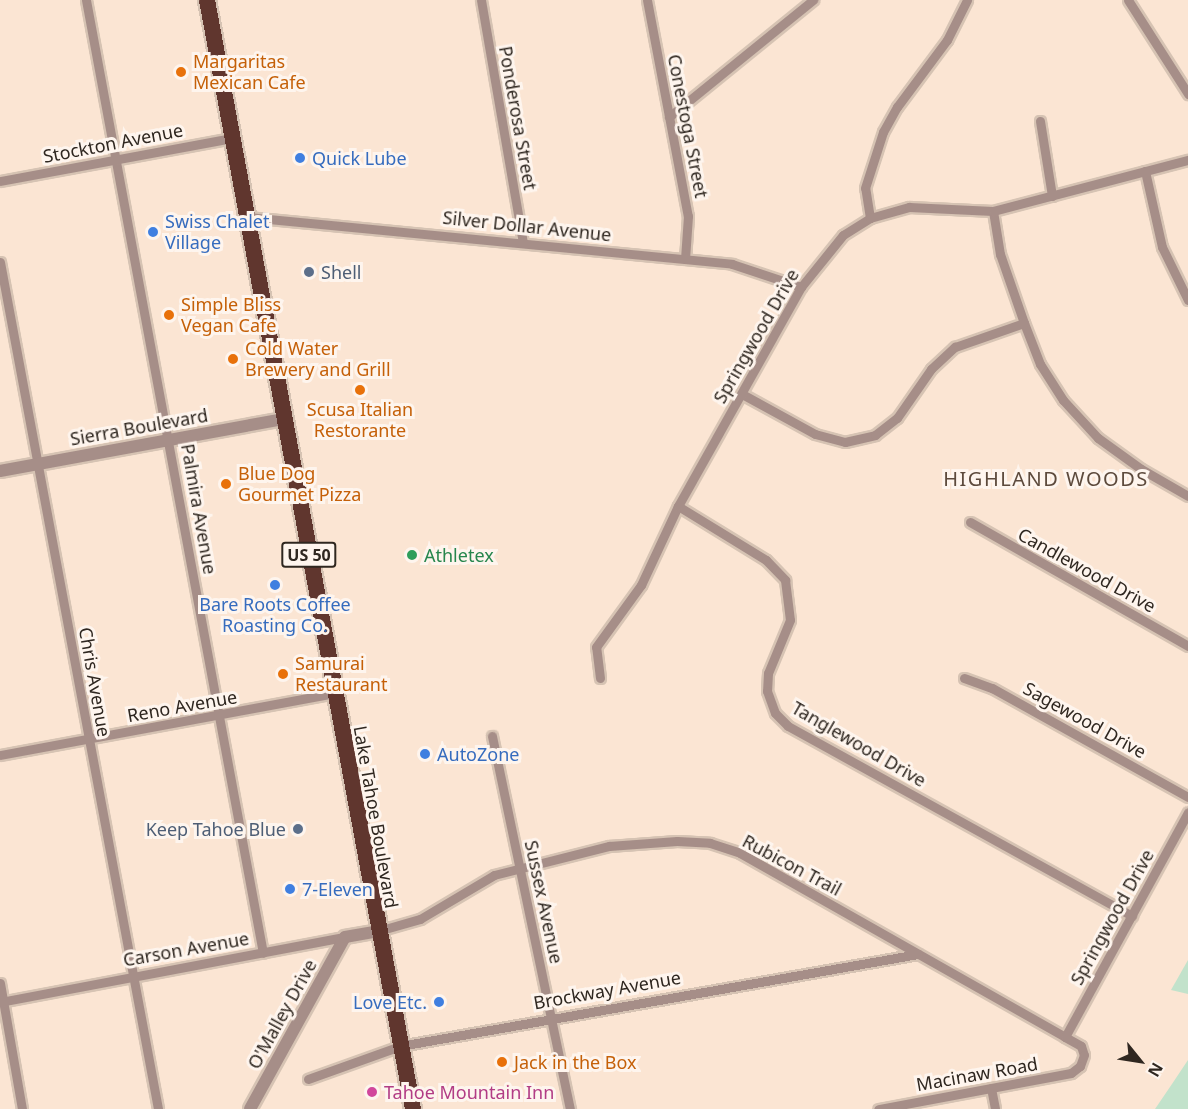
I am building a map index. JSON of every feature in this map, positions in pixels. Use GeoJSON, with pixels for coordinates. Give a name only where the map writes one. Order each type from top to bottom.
{"type":"FeatureCollection","features":[{"type":"Feature","properties":{"kind":"highway","name":"Lake Tahoe Boulevard"},"geometry":{"type":"LineString","coordinates":[[207,0],[378,931],[413,1109]]}},
{"type":"Feature","properties":{"kind":"street","name":"Palmira Avenue"},"geometry":{"type":"LineString","coordinates":[[86,0],[118,159],[263,953]]}},
{"type":"Feature","properties":{"kind":"street","name":"Ponderosa Street"},"geometry":{"type":"LineString","coordinates":[[481,0],[523,242]]}},
{"type":"Feature","properties":{"kind":"street","name":"Conestoga Street"},"geometry":{"type":"LineString","coordinates":[[647,0],[688,216],[685,259]]}},
{"type":"Feature","properties":{"kind":"street"},"geometry":{"type":"LineString","coordinates":[[669,117],[813,0]]}},
{"type":"Feature","properties":{"kind":"street"},"geometry":{"type":"LineString","coordinates":[[870,218],[865,188],[883,132],[897,107],[947,40],[967,0]]}},
{"type":"Feature","properties":{"kind":"street"},"geometry":{"type":"LineString","coordinates":[[1128,0],[1162,59],[1188,94]]}},
{"type":"Feature","properties":{"kind":"street"},"geometry":{"type":"LineString","coordinates":[[1040,121],[1052,196]]}},
{"type":"Feature","properties":{"kind":"street","name":"Stockton Avenue"},"geometry":{"type":"LineString","coordinates":[[0,182],[233,138]]}},
{"type":"Feature","properties":{"kind":"street","name":"Springwood Drive"},"geometry":{"type":"LineString","coordinates":[[600,678],[596,646],[641,585],[678,506],[801,287],[843,235],[870,218],[909,207],[993,211],[1188,160]]}},
{"type":"Feature","properties":{"kind":"street"},"geometry":{"type":"LineString","coordinates":[[1144,171],[1162,247],[1188,300]]}},
{"type":"Feature","properties":{"kind":"street"},"geometry":{"type":"LineString","coordinates":[[993,211],[1000,254],[1024,323],[1040,364],[1063,400],[1098,438],[1141,469],[1188,496]]}},
{"type":"Feature","properties":{"kind":"street","name":"Silver Dollar Avenue"},"geometry":{"type":"LineString","coordinates":[[247,217],[732,264],[801,287]]}},
{"type":"Feature","properties":{"kind":"street","name":"Chris Avenue"},"geometry":{"type":"LineString","coordinates":[[0,262],[158,1109]]}},
{"type":"Feature","properties":{"kind":"street"},"geometry":{"type":"LineString","coordinates":[[742,394],[815,434],[845,442],[875,435],[897,418],[931,369],[954,347],[1024,323]]}},
{"type":"Feature","properties":{"kind":"street","name":"Sierra Boulevard"},"geometry":{"type":"LineString","coordinates":[[0,471],[284,419]]}},
{"type":"Feature","properties":{"kind":"street","name":"Tanglewood Drive"},"geometry":{"type":"LineString","coordinates":[[678,506],[766,560],[785,580],[790,620],[768,673],[767,691],[775,713],[788,726],[1132,916]]}},
{"type":"Feature","properties":{"kind":"street","name":"Candlewood Drive"},"geometry":{"type":"LineString","coordinates":[[970,522],[1188,645]]}},
{"type":"Feature","properties":{"kind":"street","name":"Sagewood Drive"},"geometry":{"type":"LineString","coordinates":[[964,678],[992,687],[1188,797]]}},
{"type":"Feature","properties":{"kind":"street","name":"Reno Avenue"},"geometry":{"type":"LineString","coordinates":[[0,755],[334,693]]}},
{"type":"Feature","properties":{"kind":"street","name":"Sussex Avenue"},"geometry":{"type":"LineString","coordinates":[[492,736],[570,1109]]}},
{"type":"Feature","properties":{"kind":"street","name":"Springwood Drive"},"geometry":{"type":"LineString","coordinates":[[1065,1037],[1188,812]]}},
{"type":"Feature","properties":{"kind":"street","name":"Rubicon Trail"},"geometry":{"type":"LineString","coordinates":[[378,931],[420,920],[494,875],[521,871],[609,846],[677,841],[710,843],[740,853],[1081,1046],[1084,1055],[1080,1066]]}},
{"type":"Feature","properties":{"kind":"street","name":"Carson Avenue"},"geometry":{"type":"LineString","coordinates":[[2,1002],[378,931]]}},
{"type":"Feature","properties":{"kind":"street","name":"O'Malley Drive"},"geometry":{"type":"LineString","coordinates":[[250,1109],[345,937]]}},
{"type":"Feature","properties":{"kind":"street","name":"Brockway Avenue"},"geometry":{"type":"LineString","coordinates":[[308,1079],[400,1046],[551,1016],[918,954]]}},
{"type":"Feature","properties":{"kind":"street"},"geometry":{"type":"LineString","coordinates":[[0,983],[22,1109]]}},
{"type":"Feature","properties":{"kind":"street","name":"Macinaw Road"},"geometry":{"type":"LineString","coordinates":[[878,1109],[1071,1073],[1080,1066]]}},
{"type":"Feature","properties":{"kind":"street"},"geometry":{"type":"LineString","coordinates":[[991,1088],[995,1109]]}},
{"type":"Feature","properties":{"kind":"green space"},"geometry":{"type":"Polygon","coordinates":[[[1188,960],[1188,994],[1171,990],[1188,960]]]}},
{"type":"Feature","properties":{"kind":"green space"},"geometry":{"type":"Polygon","coordinates":[[[1188,1060],[1188,1109],[1155,1109],[1172,1084],[1188,1060]]]}},
{"type":"Feature","properties":{"kind":"place","name":"Margaritas Mexican Cafe"},"geometry":{"type":"Point","coordinates":[181,72]}},
{"type":"Feature","properties":{"kind":"place","name":"Quick Lube"},"geometry":{"type":"Point","coordinates":[300,158]}},
{"type":"Feature","properties":{"kind":"place","name":"Swiss Chalet Village"},"geometry":{"type":"Point","coordinates":[153,232]}},
{"type":"Feature","properties":{"kind":"place","name":"Shell"},"geometry":{"type":"Point","coordinates":[309,272]}},
{"type":"Feature","properties":{"kind":"place","name":"Simple Bliss Vegan Cafe"},"geometry":{"type":"Point","coordinates":[169,315]}},
{"type":"Feature","properties":{"kind":"place","name":"Cold Water Brewery and Grill"},"geometry":{"type":"Point","coordinates":[233,359]}},
{"type":"Feature","properties":{"kind":"place","name":"Scusa Italian Restorante"},"geometry":{"type":"Point","coordinates":[360,390]}},
{"type":"Feature","properties":{"kind":"place","name":"Blue Dog Gourmet Pizza"},"geometry":{"type":"Point","coordinates":[226,484]}},
{"type":"Feature","properties":{"kind":"place","name":"Athletex"},"geometry":{"type":"Point","coordinates":[412,555]}},
{"type":"Feature","properties":{"kind":"place","name":"Bare Roots Coffee Roasting Co."},"geometry":{"type":"Point","coordinates":[275,585]}},
{"type":"Feature","properties":{"kind":"place","name":"Samurai Restaurant"},"geometry":{"type":"Point","coordinates":[283,674]}},
{"type":"Feature","properties":{"kind":"place","name":"AutoZone"},"geometry":{"type":"Point","coordinates":[425,754]}},
{"type":"Feature","properties":{"kind":"place","name":"Keep Tahoe Blue"},"geometry":{"type":"Point","coordinates":[298,829]}},
{"type":"Feature","properties":{"kind":"place","name":"7-Eleven"},"geometry":{"type":"Point","coordinates":[290,889]}},
{"type":"Feature","properties":{"kind":"place","name":"Love Etc."},"geometry":{"type":"Point","coordinates":[439,1002]}},
{"type":"Feature","properties":{"kind":"place","name":"Jack in the Box"},"geometry":{"type":"Point","coordinates":[502,1062]}},
{"type":"Feature","properties":{"kind":"place","name":"Tahoe Mountain Inn"},"geometry":{"type":"Point","coordinates":[372,1092]}},
{"type":"Feature","properties":{"kind":"district","name":"HIGHLAND WOODS"},"geometry":{"type":"Point","coordinates":[1046,478]}}]}
